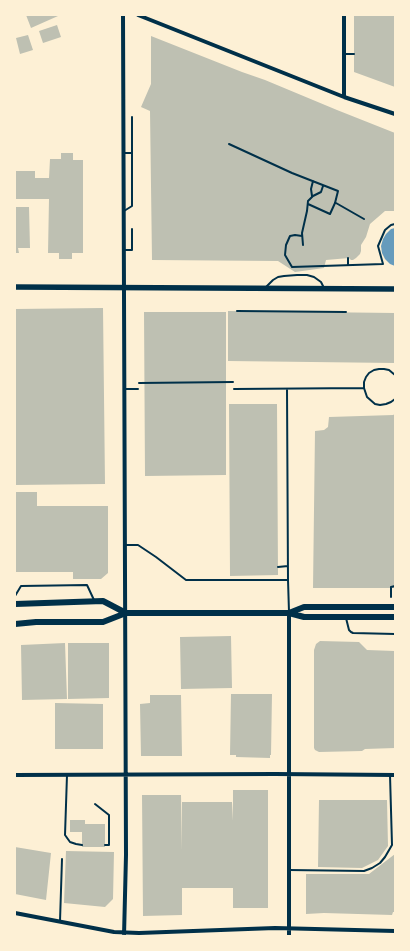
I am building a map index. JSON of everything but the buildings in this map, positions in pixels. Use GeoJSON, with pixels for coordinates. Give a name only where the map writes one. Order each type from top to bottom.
{"type":"FeatureCollection","features":[{"type":"Feature","properties":{"kind":"main road"},"geometry":{"type":"LineString","coordinates":[[15,604],[103,601],[126,613]]}},
{"type":"Feature","properties":{"kind":"main road"},"geometry":{"type":"LineString","coordinates":[[289,613],[304,607],[395,607]]}},
{"type":"Feature","properties":{"kind":"main road"},"geometry":{"type":"LineString","coordinates":[[15,624],[36,622],[103,622],[126,613],[289,613],[304,617],[395,617]]}},
{"type":"Feature","properties":{"kind":"street"},"geometry":{"type":"LineString","coordinates":[[123,15],[126,613],[126,855],[124,934]]}},
{"type":"Feature","properties":{"kind":"street"},"geometry":{"type":"LineString","coordinates":[[138,15],[344,97],[395,114]]}},
{"type":"Feature","properties":{"kind":"street"},"geometry":{"type":"LineString","coordinates":[[344,15],[344,97]]}},
{"type":"Feature","properties":{"kind":"street"},"geometry":{"type":"LineString","coordinates":[[15,287],[395,289]]}},
{"type":"Feature","properties":{"kind":"street"},"geometry":{"type":"LineString","coordinates":[[289,613],[289,936]]}},
{"type":"Feature","properties":{"kind":"street"},"geometry":{"type":"LineString","coordinates":[[15,775],[395,775]]}},
{"type":"Feature","properties":{"kind":"street"},"geometry":{"type":"LineString","coordinates":[[15,913],[124,934],[275,928],[395,931]]}},
{"type":"Feature","properties":{"kind":"lane"},"geometry":{"type":"LineString","coordinates":[[344,54],[354,54]]}},
{"type":"Feature","properties":{"kind":"lane"},"geometry":{"type":"LineString","coordinates":[[124,212],[132,206],[132,117]]}},
{"type":"Feature","properties":{"kind":"lane"},"geometry":{"type":"LineString","coordinates":[[124,153],[132,153]]}},
{"type":"Feature","properties":{"kind":"lane"},"geometry":{"type":"LineString","coordinates":[[124,250],[132,250],[132,229]]}},
{"type":"Feature","properties":{"kind":"lane"},"geometry":{"type":"LineString","coordinates":[[264,288],[278,277],[307,275],[314,277],[321,282],[324,289]]}},
{"type":"Feature","properties":{"kind":"lane"},"geometry":{"type":"LineString","coordinates":[[395,374],[384,369],[374,370],[369,373],[364,382],[367,398],[375,404],[386,404],[395,399]]}},
{"type":"Feature","properties":{"kind":"lane"},"geometry":{"type":"LineString","coordinates":[[234,389],[364,388]]}},
{"type":"Feature","properties":{"kind":"lane"},"geometry":{"type":"LineString","coordinates":[[125,389],[138,389]]}},
{"type":"Feature","properties":{"kind":"lane"},"geometry":{"type":"LineString","coordinates":[[286,389],[289,613]]}},
{"type":"Feature","properties":{"kind":"lane"},"geometry":{"type":"LineString","coordinates":[[125,545],[138,545],[186,580],[288,580]]}},
{"type":"Feature","properties":{"kind":"lane"},"geometry":{"type":"LineString","coordinates":[[278,567],[288,566]]}},
{"type":"Feature","properties":{"kind":"lane"},"geometry":{"type":"LineString","coordinates":[[15,596],[21,586],[87,585],[94,601]]}},
{"type":"Feature","properties":{"kind":"lane"},"geometry":{"type":"LineString","coordinates":[[346,617],[349,630],[353,633],[395,634]]}},
{"type":"Feature","properties":{"kind":"lane"},"geometry":{"type":"LineString","coordinates":[[67,775],[65,835],[70,842],[82,845]]}},
{"type":"Feature","properties":{"kind":"lane"},"geometry":{"type":"LineString","coordinates":[[289,870],[364,871],[380,863],[385,858],[392,846],[390,775]]}},
{"type":"Feature","properties":{"kind":"lane"},"geometry":{"type":"LineString","coordinates":[[96,804],[109,815],[108,845],[105,845]]}},
{"type":"Feature","properties":{"kind":"lane"},"geometry":{"type":"LineString","coordinates":[[60,921],[62,860]]}},
{"type":"Feature","properties":{"kind":"path"},"geometry":{"type":"LineString","coordinates":[[229,144],[323,186],[338,191],[330,214],[308,204]]}},
{"type":"Feature","properties":{"kind":"path"},"geometry":{"type":"LineString","coordinates":[[313,181],[311,189],[313,196]]}},
{"type":"Feature","properties":{"kind":"path"},"geometry":{"type":"LineString","coordinates":[[303,245],[302,236],[308,201],[313,196],[321,192],[323,186]]}},
{"type":"Feature","properties":{"kind":"path"},"geometry":{"type":"LineString","coordinates":[[335,203],[364,219]]}},
{"type":"Feature","properties":{"kind":"path"},"geometry":{"type":"LineString","coordinates":[[302,236],[290,236],[286,245],[285,255],[292,267],[383,264],[378,246],[385,230],[395,224]]}},
{"type":"Feature","properties":{"kind":"path"},"geometry":{"type":"LineString","coordinates":[[348,258],[348,265]]}},
{"type":"Feature","properties":{"kind":"path"},"geometry":{"type":"LineString","coordinates":[[237,311],[346,312]]}},
{"type":"Feature","properties":{"kind":"path"},"geometry":{"type":"LineString","coordinates":[[138,383],[238,382]]}},
{"type":"Feature","properties":{"kind":"path"},"geometry":{"type":"LineString","coordinates":[[391,597],[391,587],[395,586]]}},
{"type":"Feature","properties":{"kind":"water"},"geometry":{"type":"Polygon","coordinates":[[[395,228],[395,266],[390,264],[385,259],[381,246],[386,234],[391,229],[395,228]]]}}]}
